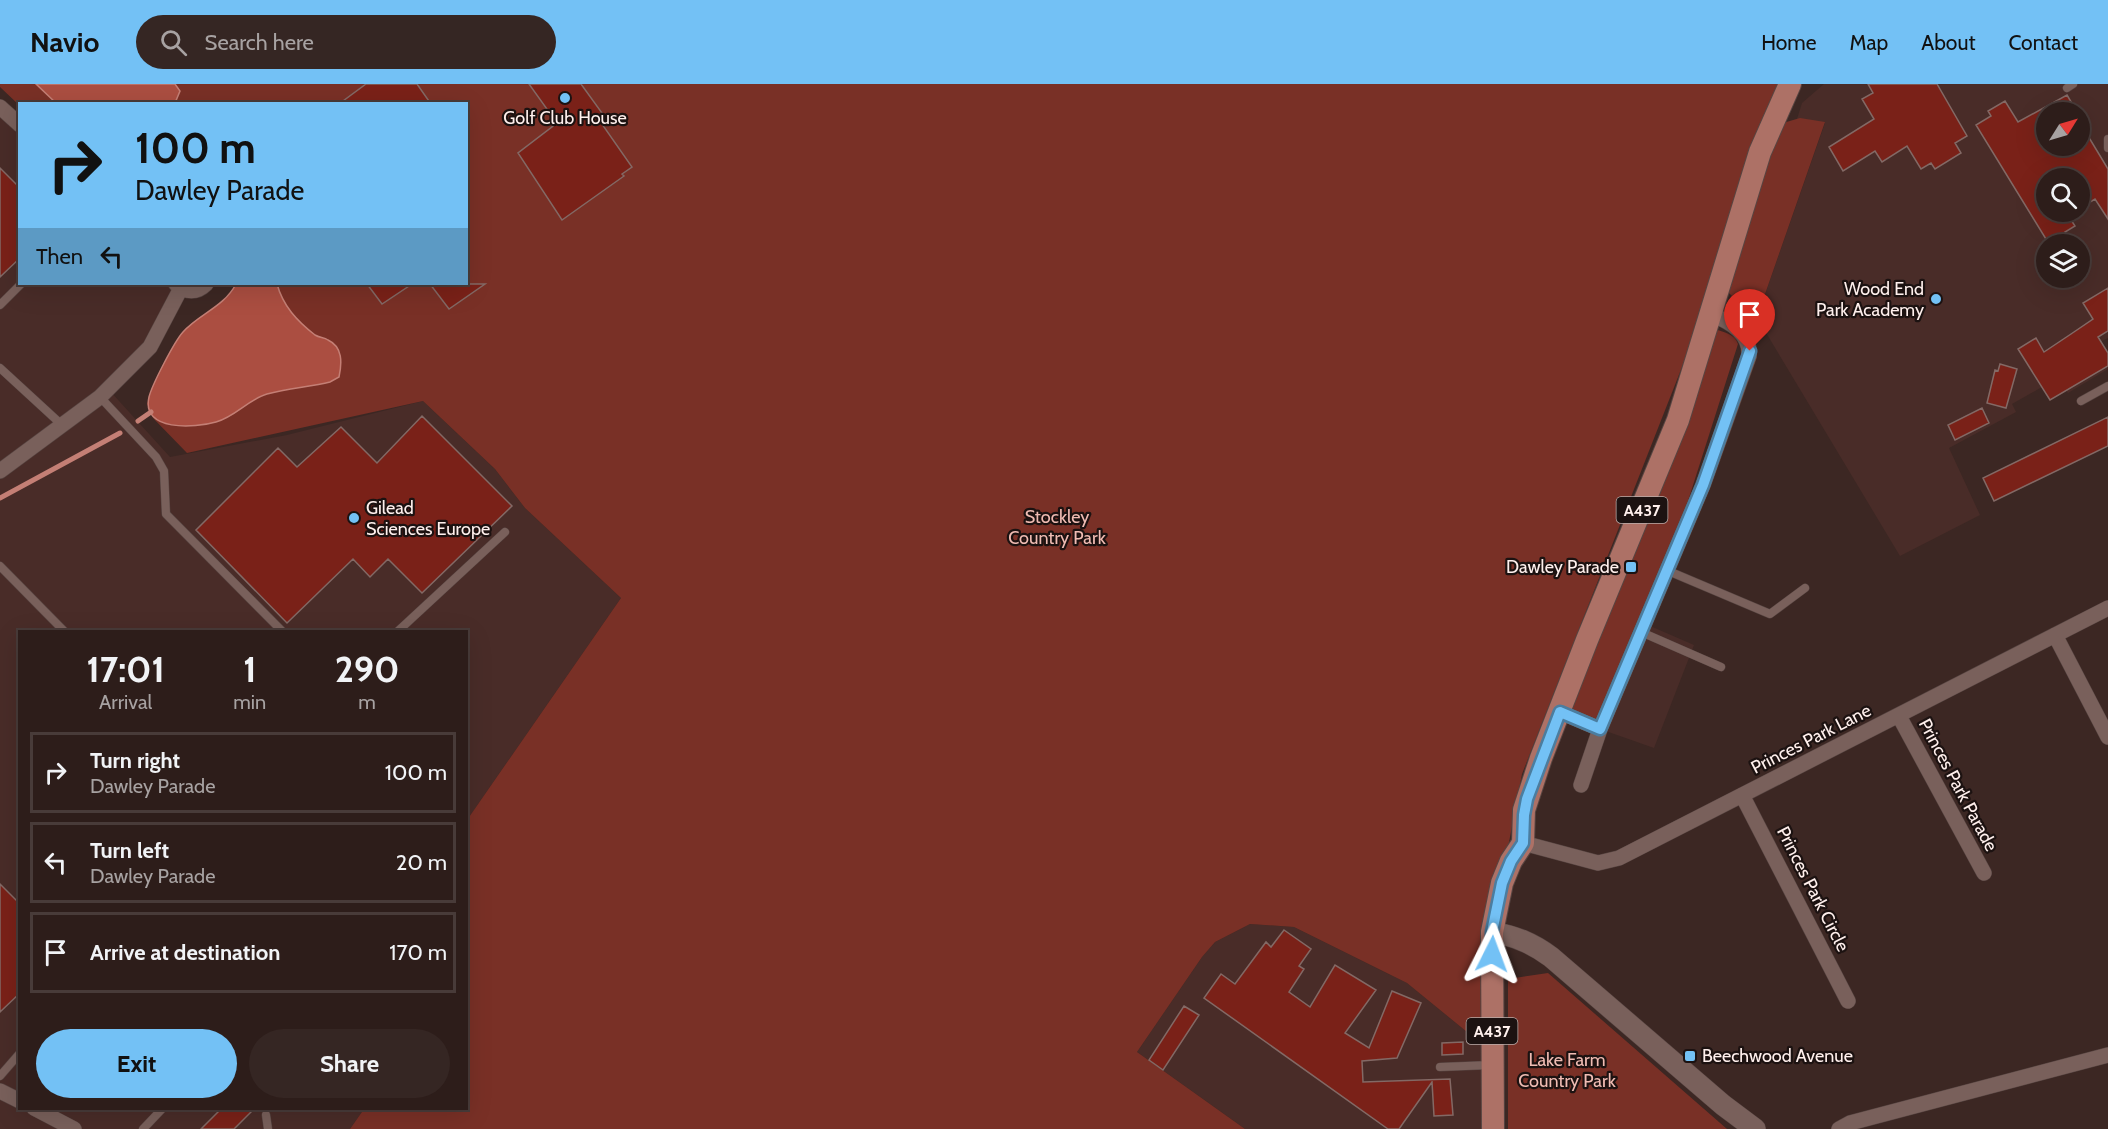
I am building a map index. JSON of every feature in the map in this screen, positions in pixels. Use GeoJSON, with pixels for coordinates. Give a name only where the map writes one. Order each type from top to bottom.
{"type":"FeatureCollection","features":[{"type":"Feature","properties":{"kind":"main road","name":"A437"},"geometry":{"type":"LineString","coordinates":[[1493,1129],[1492,932],[1504,875],[1523,843],[1527,799],[1614,574],[1667,451],[1687,393],[1760,152],[1790,84]]}},
{"type":"Feature","properties":{"kind":"street"},"geometry":{"type":"LineString","coordinates":[[0,107],[18,123]]}},
{"type":"Feature","properties":{"kind":"street"},"geometry":{"type":"LineString","coordinates":[[0,471],[100,397],[150,347],[170,311],[179,286],[193,291],[199,290],[205,285]]}},
{"type":"Feature","properties":{"kind":"street"},"geometry":{"type":"LineString","coordinates":[[1581,785],[1600,729],[1703,485],[1749,356],[1749,346],[1742,334],[1731,324],[1710,314]]}},
{"type":"Feature","properties":{"kind":"street","name":"Princes Park Lane"},"geometry":{"type":"LineString","coordinates":[[1523,843],[1589,861],[1604,863],[1619,858],[2108,608]]}},
{"type":"Feature","properties":{"kind":"street"},"geometry":{"type":"LineString","coordinates":[[2055,635],[2108,737]]}},
{"type":"Feature","properties":{"kind":"street"},"geometry":{"type":"LineString","coordinates":[[1560,712],[1600,729]]}},
{"type":"Feature","properties":{"kind":"street","name":"Princes Park Parade"},"geometry":{"type":"LineString","coordinates":[[1899,716],[1984,873]]}},
{"type":"Feature","properties":{"kind":"street","name":"Princes Park Circle"},"geometry":{"type":"LineString","coordinates":[[1742,795],[1848,1001]]}},
{"type":"Feature","properties":{"kind":"street"},"geometry":{"type":"LineString","coordinates":[[1492,932],[1526,940],[1551,957],[1723,1105],[1755,1129]]}},
{"type":"Feature","properties":{"kind":"street"},"geometry":{"type":"LineString","coordinates":[[1839,1129],[1850,1123],[2108,1055]]}},
{"type":"Feature","properties":{"kind":"street"},"geometry":{"type":"LineString","coordinates":[[0,1091],[18,1100]]}},
{"type":"Feature","properties":{"kind":"street"},"geometry":{"type":"LineString","coordinates":[[38,1110],[74,1129]]}},
{"type":"Feature","properties":{"kind":"lane"},"geometry":{"type":"LineString","coordinates":[[2108,139],[2108,148]]}},
{"type":"Feature","properties":{"kind":"lane"},"geometry":{"type":"LineString","coordinates":[[0,306],[20,285]]}},
{"type":"Feature","properties":{"kind":"lane"},"geometry":{"type":"LineString","coordinates":[[0,368],[62,425]]}},
{"type":"Feature","properties":{"kind":"lane"},"geometry":{"type":"LineString","coordinates":[[2081,401],[2108,386]]}},
{"type":"Feature","properties":{"kind":"lane"},"geometry":{"type":"LineString","coordinates":[[100,397],[156,457],[164,471],[166,514],[281,630]]}},
{"type":"Feature","properties":{"kind":"lane"},"geometry":{"type":"LineString","coordinates":[[399,630],[504,532]]}},
{"type":"Feature","properties":{"kind":"lane"},"geometry":{"type":"LineString","coordinates":[[0,566],[63,630]]}},
{"type":"Feature","properties":{"kind":"lane"},"geometry":{"type":"LineString","coordinates":[[1666,570],[1770,614],[1805,588]]}},
{"type":"Feature","properties":{"kind":"lane"},"geometry":{"type":"LineString","coordinates":[[1641,632],[1721,667]]}},
{"type":"Feature","properties":{"kind":"lane"},"geometry":{"type":"LineString","coordinates":[[0,1076],[18,1055]]}},
{"type":"Feature","properties":{"kind":"lane"},"geometry":{"type":"LineString","coordinates":[[1440,1067],[1492,1065]]}},
{"type":"Feature","properties":{"kind":"lane"},"geometry":{"type":"LineString","coordinates":[[143,1129],[161,1110]]}},
{"type":"Feature","properties":{"kind":"lane"},"geometry":{"type":"LineString","coordinates":[[266,1115],[268,1129]]}},
{"type":"Feature","properties":{"kind":"shaded area"},"geometry":{"type":"Polygon","coordinates":[[[36,84],[175,84],[180,91],[175,102],[55,102],[36,84]]]}},
{"type":"Feature","properties":{"kind":"shaded area","name":"Wood End Park Academy"},"geometry":{"type":"Polygon","coordinates":[[[1824,84],[2108,84],[2108,338],[2100,342],[2108,353],[2108,369],[2068,393],[2066,390],[2042,387],[2012,404],[2016,412],[1949,448],[1980,515],[1900,556],[1765,331],[1756,320],[1825,123],[1797,119],[1802,103],[1824,84]]]}},
{"type":"Feature","properties":{"kind":"shaded area"},"geometry":{"type":"Polygon","coordinates":[[[0,104],[18,119],[18,285],[204,285],[178,290],[149,340],[110,391],[170,457],[287,435],[423,401],[495,469],[525,508],[621,598],[468,819],[468,630],[18,630],[18,1110],[363,1110],[350,1129],[0,1129],[0,104]]]}},
{"type":"Feature","properties":{"kind":"shaded area"},"geometry":{"type":"Polygon","coordinates":[[[235,285],[277,285],[287,306],[297,319],[315,335],[333,343],[339,351],[341,366],[339,377],[330,382],[260,396],[223,420],[216,422],[183,426],[161,422],[153,417],[149,408],[149,397],[169,354],[189,326],[218,305],[235,285]]]}},
{"type":"Feature","properties":{"kind":"shaded area"},"geometry":{"type":"Polygon","coordinates":[[[1641,622],[1694,645],[1654,748],[1600,729],[1641,622]]]}},
{"type":"Feature","properties":{"kind":"shaded area"},"geometry":{"type":"Polygon","coordinates":[[[1250,924],[1294,927],[1407,983],[1467,1032],[1492,1039],[1493,1129],[1245,1129],[1137,1052],[1202,957],[1215,942],[1250,924]]]}},
{"type":"Feature","properties":{"kind":"green space","name":"Stockley Country Park"},"geometry":{"type":"Polygon","coordinates":[[[0,84],[1790,84],[1706,306],[1522,774],[1497,905],[1492,1039],[1467,1032],[1407,983],[1294,927],[1250,924],[1215,942],[1202,957],[1137,1052],[1245,1129],[350,1129],[363,1110],[468,1110],[468,819],[621,598],[525,508],[495,469],[423,401],[187,453],[153,418],[147,404],[150,393],[183,332],[228,297],[235,285],[468,285],[468,102],[18,102],[18,104],[0,87],[0,84]]]}},
{"type":"Feature","properties":{"kind":"green space"},"geometry":{"type":"Polygon","coordinates":[[[1800,118],[1825,122],[1756,320],[1727,291],[1754,193],[1783,123],[1800,118]]]}},
{"type":"Feature","properties":{"kind":"green space"},"geometry":{"type":"Polygon","coordinates":[[[1714,329],[1732,336],[1738,344],[1666,570],[1600,729],[1560,712],[1714,329]]]}},
{"type":"Feature","properties":{"kind":"green space","name":"Lake Farm Country Park"},"geometry":{"type":"Polygon","coordinates":[[[1548,973],[1727,1129],[1508,1129],[1508,979],[1548,973]]]}},
{"type":"Feature","properties":{"kind":"building"},"geometry":{"type":"Polygon","coordinates":[[[366,84],[417,84],[430,102],[342,102],[366,84]]]}},
{"type":"Feature","properties":{"kind":"building"},"geometry":{"type":"Polygon","coordinates":[[[529,84],[581,84],[602,113],[597,117],[632,167],[622,174],[624,176],[562,220],[518,153],[557,123],[529,84]]]}},
{"type":"Feature","properties":{"kind":"building"},"geometry":{"type":"Polygon","coordinates":[[[1868,84],[1937,84],[1967,136],[1955,143],[1961,153],[1935,169],[1931,163],[1921,169],[1907,146],[1882,162],[1875,151],[1843,171],[1829,147],[1874,119],[1862,99],[1873,93],[1868,84]]]}},
{"type":"Feature","properties":{"kind":"building"},"geometry":{"type":"Polygon","coordinates":[[[2067,95],[2071,102],[2054,102],[2067,95]]]}},
{"type":"Feature","properties":{"kind":"building"},"geometry":{"type":"Polygon","coordinates":[[[2005,101],[2018,122],[2036,112],[2036,156],[2090,156],[2090,139],[2108,169],[2108,219],[2095,199],[2090,202],[2090,168],[2036,168],[2036,222],[2072,222],[2075,226],[2065,232],[2066,234],[2043,234],[1976,125],[1991,116],[1988,111],[2005,101]]]}},
{"type":"Feature","properties":{"kind":"building"},"geometry":{"type":"Polygon","coordinates":[[[0,168],[18,186],[18,260],[0,277],[0,168]]]}},
{"type":"Feature","properties":{"kind":"building"},"geometry":{"type":"Polygon","coordinates":[[[485,284],[449,309],[431,285],[485,284]]]}},
{"type":"Feature","properties":{"kind":"building"},"geometry":{"type":"Polygon","coordinates":[[[368,285],[410,285],[382,304],[368,285]]]}},
{"type":"Feature","properties":{"kind":"building"},"geometry":{"type":"Polygon","coordinates":[[[2108,288],[2108,331],[2098,337],[2108,353],[2108,366],[2050,400],[2018,349],[2036,338],[2044,352],[2071,334],[2093,319],[2083,303],[2108,288]]]}},
{"type":"Feature","properties":{"kind":"building"},"geometry":{"type":"Polygon","coordinates":[[[2000,364],[2017,369],[2006,408],[1987,403],[1995,370],[1998,371],[2000,364]]]}},
{"type":"Feature","properties":{"kind":"building"},"geometry":{"type":"Polygon","coordinates":[[[1982,408],[1989,423],[1955,440],[1948,425],[1982,408]]]}},
{"type":"Feature","properties":{"kind":"building","name":"Gilead Sciences Europe"},"geometry":{"type":"Polygon","coordinates":[[[422,416],[512,506],[422,593],[388,559],[370,577],[353,559],[287,623],[196,530],[278,448],[297,467],[341,427],[377,463],[422,416]]]}},
{"type":"Feature","properties":{"kind":"building"},"geometry":{"type":"Polygon","coordinates":[[[2108,417],[2108,446],[1994,501],[1983,478],[2108,417]]]}},
{"type":"Feature","properties":{"kind":"building"},"geometry":{"type":"Polygon","coordinates":[[[0,884],[18,902],[18,995],[0,1012],[0,884]]]}},
{"type":"Feature","properties":{"kind":"building"},"geometry":{"type":"Polygon","coordinates":[[[1284,930],[1311,949],[1299,966],[1304,969],[1289,992],[1310,1007],[1335,965],[1376,990],[1345,1033],[1369,1048],[1392,991],[1421,1003],[1397,1058],[1362,1061],[1363,1082],[1450,1079],[1453,1115],[1434,1116],[1432,1082],[1399,1129],[1388,1129],[1204,998],[1221,974],[1235,984],[1266,942],[1271,947],[1284,930]]]}},
{"type":"Feature","properties":{"kind":"building"},"geometry":{"type":"Polygon","coordinates":[[[1184,1006],[1199,1015],[1163,1070],[1149,1060],[1184,1006]]]}},
{"type":"Feature","properties":{"kind":"building"},"geometry":{"type":"Polygon","coordinates":[[[1463,1042],[1463,1054],[1442,1055],[1442,1043],[1463,1042]]]}},
{"type":"Feature","properties":{"kind":"building"},"geometry":{"type":"Polygon","coordinates":[[[220,1110],[253,1110],[234,1129],[201,1129],[220,1110]]]}},
{"type":"Feature","properties":{"kind":"waterway"},"geometry":{"type":"LineString","coordinates":[[138,421],[151,412]]}},
{"type":"Feature","properties":{"kind":"waterway"},"geometry":{"type":"LineString","coordinates":[[0,498],[120,433]]}},
{"type":"Feature","properties":{"kind":"place","name":"Golf Club House"},"geometry":{"type":"Point","coordinates":[565,98]}},
{"type":"Feature","properties":{"kind":"place","name":"Wood End Park Academy"},"geometry":{"type":"Point","coordinates":[1936,299]}},
{"type":"Feature","properties":{"kind":"place","name":"Gilead Sciences Europe"},"geometry":{"type":"Point","coordinates":[354,518]}},
{"type":"Feature","properties":{"kind":"place","name":"Dawley Parade"},"geometry":{"type":"Point","coordinates":[1631,567]}},
{"type":"Feature","properties":{"kind":"place","name":"Beechwood Avenue"},"geometry":{"type":"Point","coordinates":[1690,1056]}},
{"type":"Feature","properties":{"kind":"route"},"geometry":{"type":"LineString","coordinates":[[1492,954],[1492,932],[1504,875],[1523,843],[1524,810],[1527,799],[1560,712],[1600,729],[1703,485],[1750,351]]}}]}
